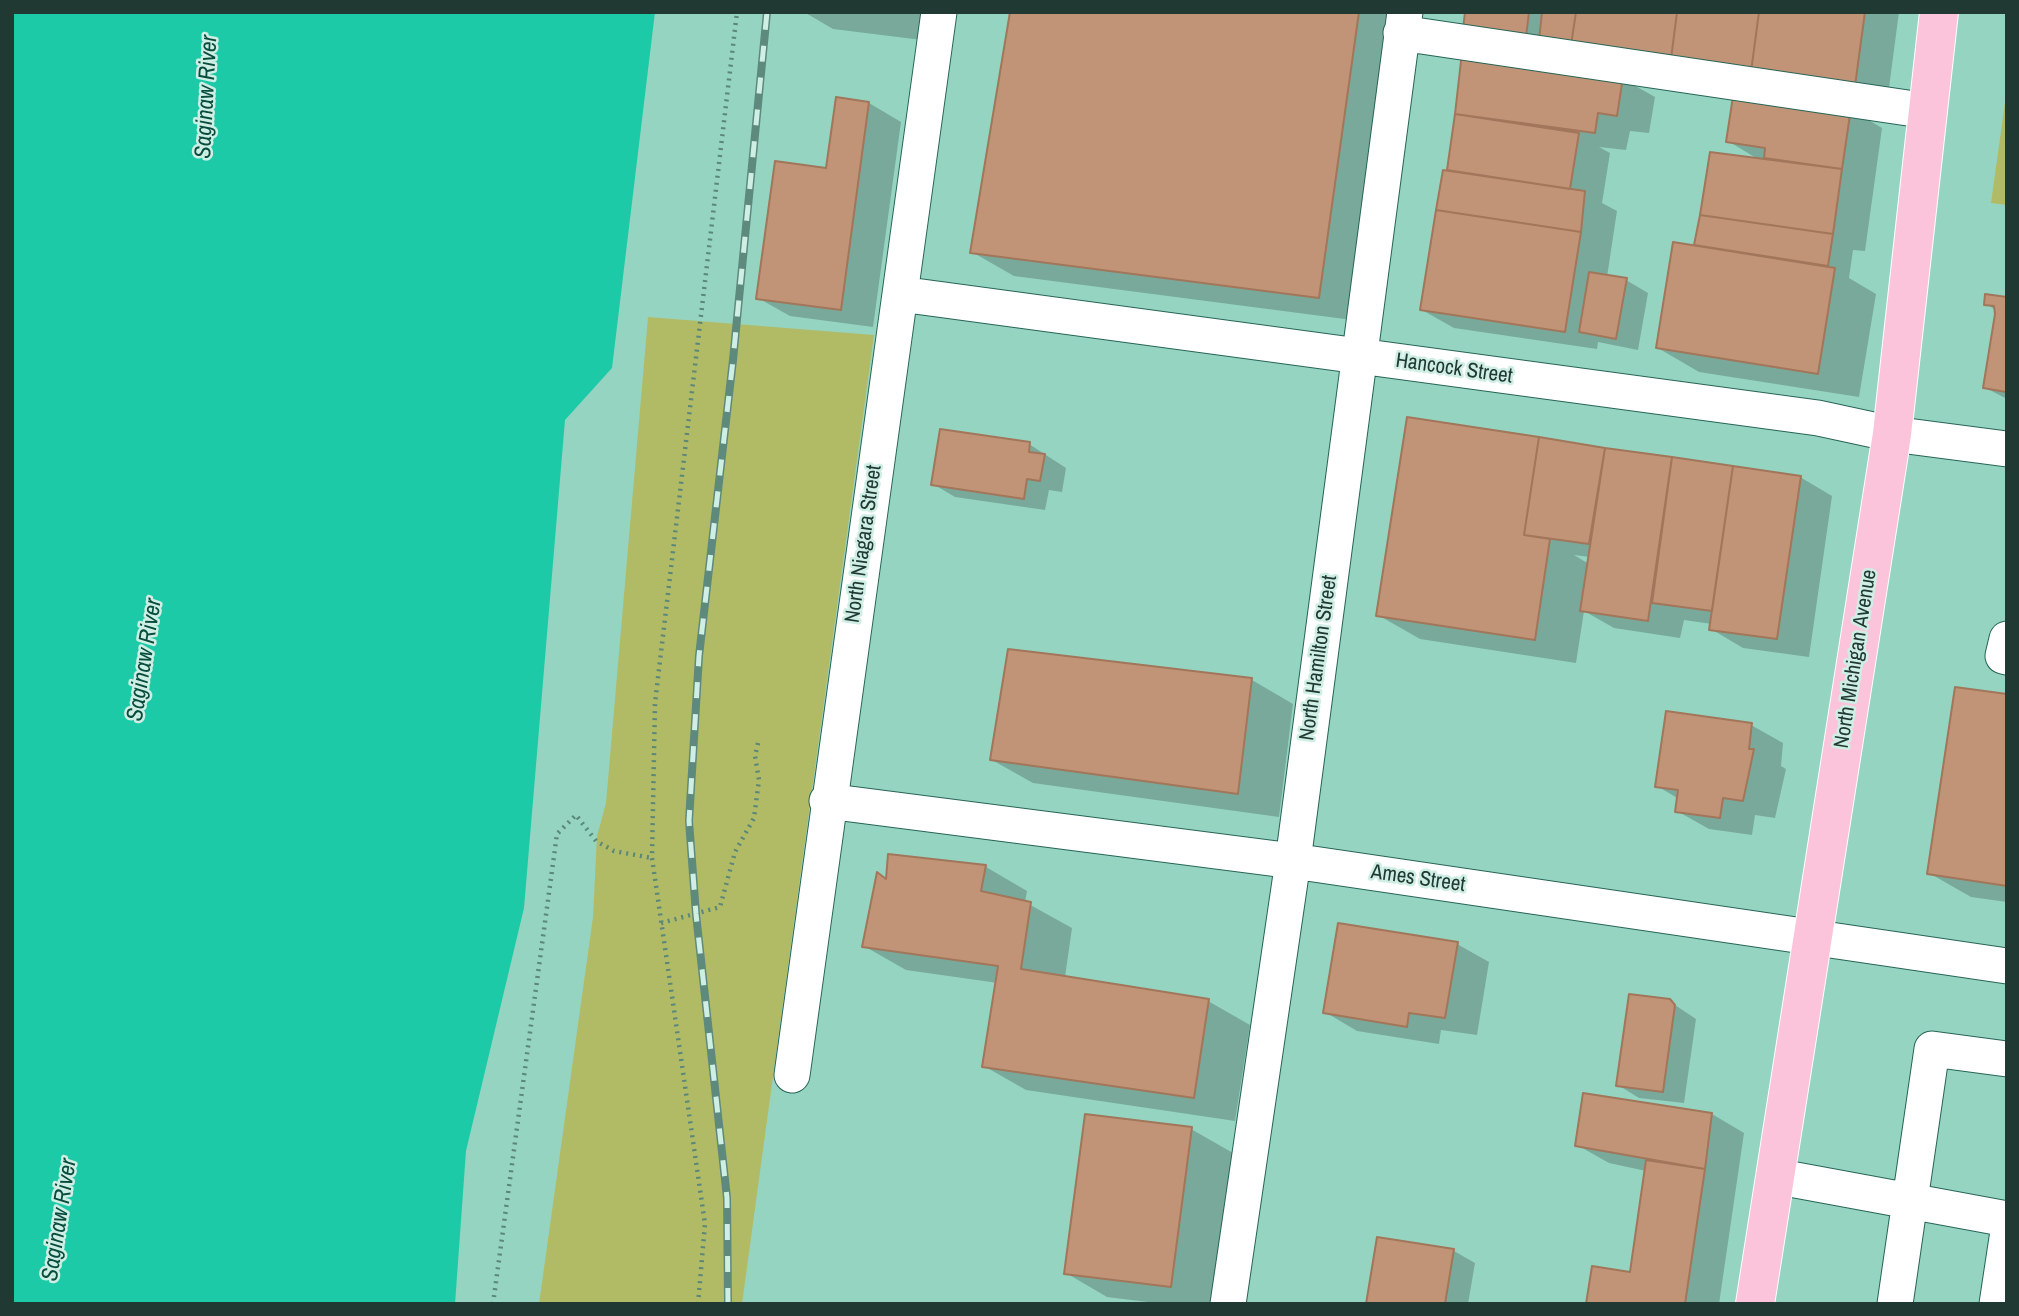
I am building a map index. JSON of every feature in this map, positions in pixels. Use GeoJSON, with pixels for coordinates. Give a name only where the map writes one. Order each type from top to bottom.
{"type":"FeatureCollection","features":[{"type":"Feature","properties":{"kind":"main road","name":"North Michigan Avenue"},"geometry":{"type":"LineString","coordinates":[[1755,1304],[1892,434],[1939,12]]}},
{"type":"Feature","properties":{"kind":"street","name":"North Niagara Street"},"geometry":{"type":"LineString","coordinates":[[792,1075],[827,801],[939,12]]}},
{"type":"Feature","properties":{"kind":"street"},"geometry":{"type":"LineString","coordinates":[[1403,23],[1928,111]]}},
{"type":"Feature","properties":{"kind":"street","name":"North Hamilton Street"},"geometry":{"type":"LineString","coordinates":[[1228,1304],[1293,861],[1403,23]]}},
{"type":"Feature","properties":{"kind":"street","name":"Hancock Street"},"geometry":{"type":"LineString","coordinates":[[900,294],[1818,418],[1892,434],[2007,450]]}},
{"type":"Feature","properties":{"kind":"street"},"geometry":{"type":"LineString","coordinates":[[2007,639],[2003,656],[2007,657]]}},
{"type":"Feature","properties":{"kind":"street","name":"Ames Street"},"geometry":{"type":"LineString","coordinates":[[827,801],[1293,861],[2007,966]]}},
{"type":"Feature","properties":{"kind":"street"},"geometry":{"type":"LineString","coordinates":[[1895,1304],[1932,1049],[2007,1059]]}},
{"type":"Feature","properties":{"kind":"street"},"geometry":{"type":"LineString","coordinates":[[1774,1176],[2007,1219]]}},
{"type":"Feature","properties":{"kind":"street"},"geometry":{"type":"LineString","coordinates":[[1997,1304],[2007,1238]]}},
{"type":"Feature","properties":{"kind":"path"},"geometry":{"type":"LineString","coordinates":[[698,1304],[705,1224],[652,858],[655,703],[737,12]]}},
{"type":"Feature","properties":{"kind":"path"},"geometry":{"type":"LineString","coordinates":[[661,923],[720,906],[735,852],[754,818],[759,780],[755,756],[759,739]]}},
{"type":"Feature","properties":{"kind":"path"},"geometry":{"type":"LineString","coordinates":[[494,1304],[557,834],[576,815],[596,841],[614,851],[652,858]]}},
{"type":"Feature","properties":{"kind":"shaded area"},"geometry":{"type":"Polygon","coordinates":[[[2007,88],[2007,205],[1991,203],[2007,88]]]}},
{"type":"Feature","properties":{"kind":"shaded area"},"geometry":{"type":"Polygon","coordinates":[[[648,317],[874,335],[742,1304],[539,1304],[593,917],[597,836],[606,803],[648,317]]]}},
{"type":"Feature","properties":{"kind":"water","name":"Saginaw River"},"geometry":{"type":"Polygon","coordinates":[[[12,12],[655,12],[612,368],[565,420],[524,908],[466,1151],[455,1304],[12,1304],[12,12]]]}},
{"type":"Feature","properties":{"kind":"building"},"geometry":{"type":"Polygon","coordinates":[[[1010,12],[1359,12],[1319,298],[970,253],[1010,12]]]}},
{"type":"Feature","properties":{"kind":"building"},"geometry":{"type":"Polygon","coordinates":[[[1465,12],[1529,12],[1526,37],[1463,29],[1465,12]]]}},
{"type":"Feature","properties":{"kind":"building"},"geometry":{"type":"Polygon","coordinates":[[[1542,12],[1576,12],[1571,45],[1539,40],[1542,12]]]}},
{"type":"Feature","properties":{"kind":"building"},"geometry":{"type":"Polygon","coordinates":[[[1576,12],[1677,12],[1671,59],[1571,45],[1576,12]]]}},
{"type":"Feature","properties":{"kind":"building"},"geometry":{"type":"Polygon","coordinates":[[[1677,12],[1759,12],[1751,72],[1671,59],[1677,12]]]}},
{"type":"Feature","properties":{"kind":"building"},"geometry":{"type":"Polygon","coordinates":[[[1759,12],[1865,12],[1855,86],[1751,72],[1759,12]]]}},
{"type":"Feature","properties":{"kind":"building"},"geometry":{"type":"Polygon","coordinates":[[[1462,52],[1623,77],[1617,116],[1598,113],[1595,133],[1455,114],[1462,52]]]}},
{"type":"Feature","properties":{"kind":"building"},"geometry":{"type":"Polygon","coordinates":[[[1734,90],[1851,108],[1842,169],[1764,158],[1765,148],[1726,142],[1734,90]]]}},
{"type":"Feature","properties":{"kind":"building"},"geometry":{"type":"Polygon","coordinates":[[[836,97],[869,102],[841,310],[756,299],[775,161],[826,168],[836,97]]]}},
{"type":"Feature","properties":{"kind":"building"},"geometry":{"type":"Polygon","coordinates":[[[1455,114],[1579,133],[1570,189],[1447,170],[1455,114]]]}},
{"type":"Feature","properties":{"kind":"building"},"geometry":{"type":"Polygon","coordinates":[[[1710,152],[1842,169],[1833,234],[1700,215],[1710,152]]]}},
{"type":"Feature","properties":{"kind":"building"},"geometry":{"type":"Polygon","coordinates":[[[1443,170],[1585,191],[1581,232],[1436,210],[1443,170]]]}},
{"type":"Feature","properties":{"kind":"building"},"geometry":{"type":"Polygon","coordinates":[[[1436,210],[1581,232],[1565,332],[1420,310],[1436,210]]]}},
{"type":"Feature","properties":{"kind":"building"},"geometry":{"type":"Polygon","coordinates":[[[1700,215],[1833,234],[1828,266],[1694,245],[1700,215]]]}},
{"type":"Feature","properties":{"kind":"building"},"geometry":{"type":"Polygon","coordinates":[[[1673,242],[1835,268],[1818,374],[1656,348],[1673,242]]]}},
{"type":"Feature","properties":{"kind":"building"},"geometry":{"type":"Polygon","coordinates":[[[1589,272],[1627,278],[1616,339],[1579,332],[1589,272]]]}},
{"type":"Feature","properties":{"kind":"building"},"geometry":{"type":"Polygon","coordinates":[[[1985,294],[2007,297],[2006,392],[1983,388],[1995,314],[1994,306],[1984,305],[1985,294]]]}},
{"type":"Feature","properties":{"kind":"building"},"geometry":{"type":"Polygon","coordinates":[[[1407,417],[1539,437],[1524,535],[1550,539],[1535,640],[1376,616],[1407,417]]]}},
{"type":"Feature","properties":{"kind":"building"},"geometry":{"type":"Polygon","coordinates":[[[940,429],[1030,442],[1029,452],[1045,454],[1040,481],[1027,479],[1024,499],[931,485],[940,429]]]}},
{"type":"Feature","properties":{"kind":"building"},"geometry":{"type":"Polygon","coordinates":[[[1539,437],[1605,448],[1589,544],[1524,535],[1539,437]]]}},
{"type":"Feature","properties":{"kind":"building"},"geometry":{"type":"Polygon","coordinates":[[[1605,448],[1672,457],[1648,621],[1580,611],[1605,448]]]}},
{"type":"Feature","properties":{"kind":"building"},"geometry":{"type":"Polygon","coordinates":[[[1672,457],[1733,466],[1712,611],[1652,603],[1672,457]]]}},
{"type":"Feature","properties":{"kind":"building"},"geometry":{"type":"Polygon","coordinates":[[[1733,466],[1801,476],[1777,639],[1709,630],[1733,466]]]}},
{"type":"Feature","properties":{"kind":"building"},"geometry":{"type":"Polygon","coordinates":[[[1008,649],[1252,678],[1238,794],[990,760],[1008,649]]]}},
{"type":"Feature","properties":{"kind":"building"},"geometry":{"type":"Polygon","coordinates":[[[1955,687],[2007,694],[2007,886],[1927,874],[1955,687]]]}},
{"type":"Feature","properties":{"kind":"building"},"geometry":{"type":"Polygon","coordinates":[[[1666,711],[1752,723],[1749,749],[1754,749],[1743,801],[1723,798],[1720,818],[1675,812],[1678,790],[1655,787],[1666,711]]]}},
{"type":"Feature","properties":{"kind":"building"},"geometry":{"type":"Polygon","coordinates":[[[888,854],[986,865],[981,891],[1031,902],[1021,969],[1209,999],[1194,1098],[982,1067],[998,966],[862,947],[877,872],[886,879],[888,854]]]}},
{"type":"Feature","properties":{"kind":"building"},"geometry":{"type":"Polygon","coordinates":[[[1338,923],[1458,942],[1445,1018],[1409,1013],[1407,1027],[1323,1013],[1338,923]]]}},
{"type":"Feature","properties":{"kind":"building"},"geometry":{"type":"Polygon","coordinates":[[[1629,994],[1670,999],[1675,1005],[1663,1092],[1616,1086],[1629,994]]]}},
{"type":"Feature","properties":{"kind":"building"},"geometry":{"type":"Polygon","coordinates":[[[1583,1093],[1712,1113],[1705,1169],[1575,1146],[1583,1093]]]}},
{"type":"Feature","properties":{"kind":"building"},"geometry":{"type":"Polygon","coordinates":[[[1085,1114],[1192,1127],[1171,1287],[1064,1274],[1085,1114]]]}},
{"type":"Feature","properties":{"kind":"building"},"geometry":{"type":"Polygon","coordinates":[[[1646,1160],[1705,1169],[1685,1304],[1586,1304],[1592,1266],[1630,1272],[1646,1160]]]}},
{"type":"Feature","properties":{"kind":"building"},"geometry":{"type":"Polygon","coordinates":[[[1377,1237],[1454,1249],[1445,1304],[1366,1304],[1377,1237]]]}},
{"type":"Feature","properties":{"kind":"railway"},"geometry":{"type":"LineString","coordinates":[[728,1304],[727,1198],[696,914],[689,821],[699,656],[733,360],[767,12]]}}]}
